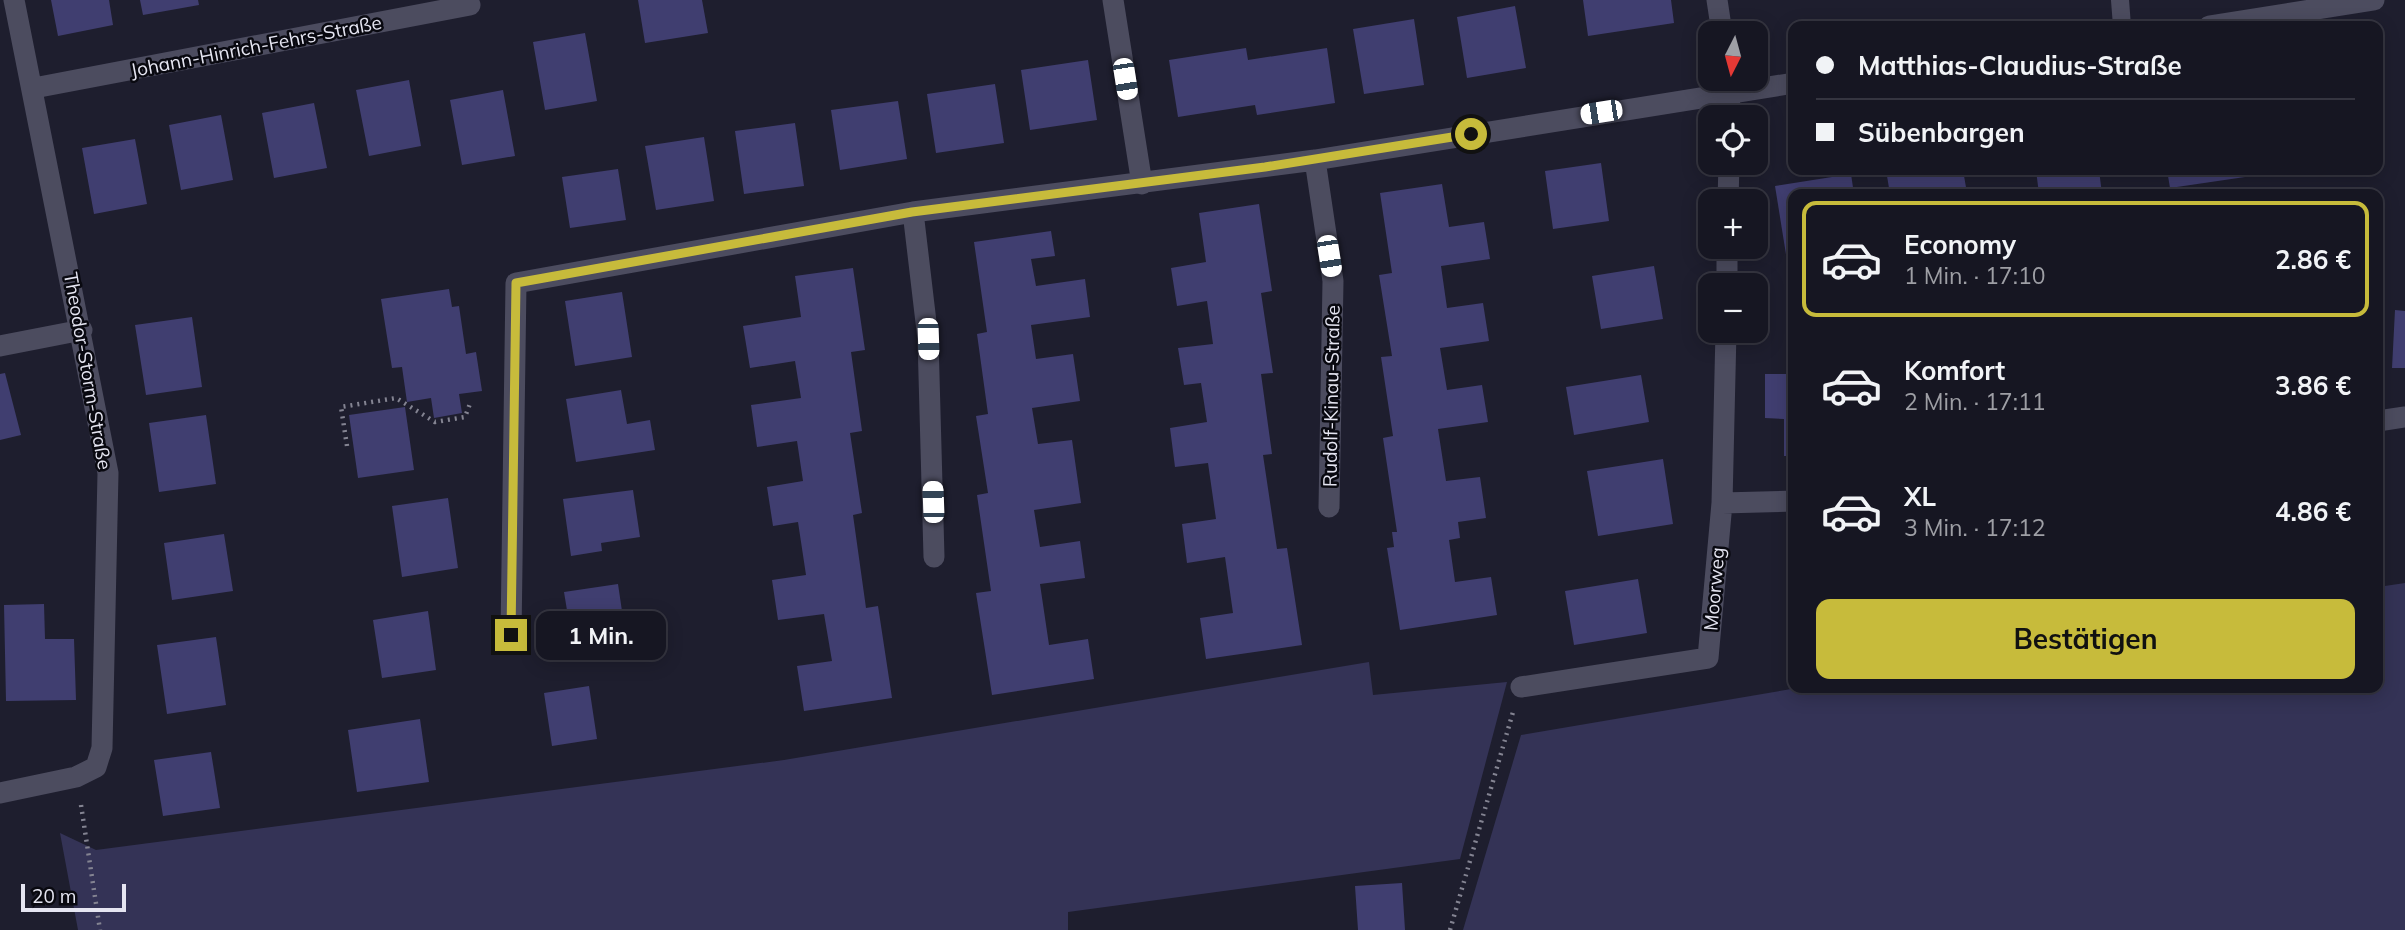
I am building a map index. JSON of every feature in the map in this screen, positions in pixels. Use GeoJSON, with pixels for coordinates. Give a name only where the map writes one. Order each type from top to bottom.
{"type":"FeatureCollection","features":[{"type":"Feature","properties":{"kind":"street","name":"Theodor-Storm-Straße"},"geometry":{"type":"LineString","coordinates":[[14,0],[34,88],[108,473],[102,748],[96,767],[76,777]]}},
{"type":"Feature","properties":{"kind":"street"},"geometry":{"type":"LineString","coordinates":[[1113,0],[1142,184]]}},
{"type":"Feature","properties":{"kind":"street"},"geometry":{"type":"LineString","coordinates":[[1717,0],[1720,21]]}},
{"type":"Feature","properties":{"kind":"street"},"geometry":{"type":"LineString","coordinates":[[2241,21],[2374,0]]}},
{"type":"Feature","properties":{"kind":"street","name":"Johann-Hinrich-Fehrs-Straße"},"geometry":{"type":"LineString","coordinates":[[34,88],[472,3]]}},
{"type":"Feature","properties":{"kind":"street"},"geometry":{"type":"LineString","coordinates":[[1768,84],[1788,83]]}},
{"type":"Feature","properties":{"kind":"street"},"geometry":{"type":"LineString","coordinates":[[511,635],[516,283],[912,212],[1315,160],[1698,91]]}},
{"type":"Feature","properties":{"kind":"street","name":"Rudolf-Kinau-Straße"},"geometry":{"type":"LineString","coordinates":[[1315,160],[1333,281],[1329,507]]}},
{"type":"Feature","properties":{"kind":"street"},"geometry":{"type":"LineString","coordinates":[[912,212],[928,339],[934,557]]}},
{"type":"Feature","properties":{"kind":"street"},"geometry":{"type":"LineString","coordinates":[[0,346],[82,330]]}},
{"type":"Feature","properties":{"kind":"street","name":"Moorweg"},"geometry":{"type":"LineString","coordinates":[[1521,687],[1709,658],[1722,503],[1726,343]]}},
{"type":"Feature","properties":{"kind":"street"},"geometry":{"type":"LineString","coordinates":[[2383,420],[2405,417]]}},
{"type":"Feature","properties":{"kind":"street"},"geometry":{"type":"LineString","coordinates":[[1722,503],[1788,501]]}},
{"type":"Feature","properties":{"kind":"street"},"geometry":{"type":"LineString","coordinates":[[0,793],[76,777]]}},
{"type":"Feature","properties":{"kind":"lane"},"geometry":{"type":"LineString","coordinates":[[2120,0],[2122,21]]}},
{"type":"Feature","properties":{"kind":"path"},"geometry":{"type":"LineString","coordinates":[[347,446],[341,407],[396,398],[435,422],[466,417],[471,401]]}},
{"type":"Feature","properties":{"kind":"path"},"geometry":{"type":"LineString","coordinates":[[1450,930],[1521,687]]}},
{"type":"Feature","properties":{"kind":"path"},"geometry":{"type":"LineString","coordinates":[[76,777],[100,930]]}},
{"type":"Feature","properties":{"kind":"shaded area"},"geometry":{"type":"Polygon","coordinates":[[[2405,583],[2405,930],[1463,930],[1521,735],[1788,690],[1788,693],[2383,693],[2383,586],[2405,583]]]}},
{"type":"Feature","properties":{"kind":"shaded area"},"geometry":{"type":"Polygon","coordinates":[[[1369,662],[1373,695],[1507,682],[1460,859],[1068,912],[1068,930],[78,930],[60,833],[96,850],[784,760],[1369,662]]]}},
{"type":"Feature","properties":{"kind":"building"},"geometry":{"type":"Polygon","coordinates":[[[51,0],[109,0],[113,25],[58,36],[51,0]]]}},
{"type":"Feature","properties":{"kind":"building"},"geometry":{"type":"Polygon","coordinates":[[[140,0],[198,0],[199,5],[143,15],[140,0]]]}},
{"type":"Feature","properties":{"kind":"building"},"geometry":{"type":"Polygon","coordinates":[[[638,0],[702,0],[708,33],[645,43],[638,0]]]}},
{"type":"Feature","properties":{"kind":"building"},"geometry":{"type":"Polygon","coordinates":[[[1583,0],[1671,0],[1674,23],[1588,36],[1583,0]]]}},
{"type":"Feature","properties":{"kind":"building"},"geometry":{"type":"Polygon","coordinates":[[[1515,6],[1526,68],[1467,78],[1457,17],[1515,6]]]}},
{"type":"Feature","properties":{"kind":"building"},"geometry":{"type":"Polygon","coordinates":[[[1414,19],[1424,85],[1364,94],[1353,29],[1414,19]]]}},
{"type":"Feature","properties":{"kind":"building"},"geometry":{"type":"Polygon","coordinates":[[[585,33],[597,101],[545,110],[533,42],[585,33]]]}},
{"type":"Feature","properties":{"kind":"building"},"geometry":{"type":"Polygon","coordinates":[[[1246,48],[1248,60],[1327,48],[1335,103],[1257,115],[1255,105],[1178,117],[1169,60],[1246,48]]]}},
{"type":"Feature","properties":{"kind":"building"},"geometry":{"type":"Polygon","coordinates":[[[1088,60],[1097,120],[1030,130],[1021,70],[1088,60]]]}},
{"type":"Feature","properties":{"kind":"building"},"geometry":{"type":"Polygon","coordinates":[[[409,80],[421,146],[369,156],[356,90],[409,80]]]}},
{"type":"Feature","properties":{"kind":"building"},"geometry":{"type":"Polygon","coordinates":[[[995,84],[1004,143],[936,153],[927,94],[995,84]]]}},
{"type":"Feature","properties":{"kind":"building"},"geometry":{"type":"Polygon","coordinates":[[[503,90],[515,156],[462,165],[450,100],[503,90]]]}},
{"type":"Feature","properties":{"kind":"building"},"geometry":{"type":"Polygon","coordinates":[[[898,101],[907,159],[840,170],[831,110],[898,101]]]}},
{"type":"Feature","properties":{"kind":"building"},"geometry":{"type":"Polygon","coordinates":[[[314,103],[327,168],[274,178],[262,113],[314,103]]]}},
{"type":"Feature","properties":{"kind":"building"},"geometry":{"type":"Polygon","coordinates":[[[221,115],[233,180],[181,190],[169,125],[221,115]]]}},
{"type":"Feature","properties":{"kind":"building"},"geometry":{"type":"Polygon","coordinates":[[[795,123],[804,186],[744,194],[735,131],[795,123]]]}},
{"type":"Feature","properties":{"kind":"building"},"geometry":{"type":"Polygon","coordinates":[[[704,137],[714,201],[656,210],[645,146],[704,137]]]}},
{"type":"Feature","properties":{"kind":"building"},"geometry":{"type":"Polygon","coordinates":[[[135,139],[147,204],[94,214],[82,148],[135,139]]]}},
{"type":"Feature","properties":{"kind":"building"},"geometry":{"type":"Polygon","coordinates":[[[1601,163],[1609,221],[1553,229],[1545,171],[1601,163]]]}},
{"type":"Feature","properties":{"kind":"building"},"geometry":{"type":"Polygon","coordinates":[[[618,169],[626,220],[570,228],[562,177],[618,169]]]}},
{"type":"Feature","properties":{"kind":"building"},"geometry":{"type":"Polygon","coordinates":[[[1851,175],[1853,189],[1788,189],[1788,267],[1775,186],[1851,175]]]}},
{"type":"Feature","properties":{"kind":"building"},"geometry":{"type":"Polygon","coordinates":[[[1887,175],[1964,175],[1966,189],[1889,189],[1887,175]]]}},
{"type":"Feature","properties":{"kind":"building"},"geometry":{"type":"Polygon","coordinates":[[[2037,175],[2100,175],[2101,189],[2038,189],[2037,175]]]}},
{"type":"Feature","properties":{"kind":"building"},"geometry":{"type":"Polygon","coordinates":[[[2168,175],[2245,175],[2245,177],[2170,188],[2168,175]]]}},
{"type":"Feature","properties":{"kind":"building"},"geometry":{"type":"Polygon","coordinates":[[[1442,184],[1449,227],[1484,222],[1490,259],[1441,266],[1447,308],[1483,303],[1489,341],[1440,348],[1447,390],[1482,385],[1488,422],[1438,429],[1446,481],[1480,477],[1486,518],[1458,522],[1460,538],[1449,540],[1455,582],[1491,577],[1497,615],[1400,630],[1387,548],[1394,547],[1392,532],[1397,532],[1383,438],[1393,436],[1381,357],[1392,356],[1379,275],[1392,273],[1380,193],[1442,184]]]}},
{"type":"Feature","properties":{"kind":"building"},"geometry":{"type":"Polygon","coordinates":[[[1259,204],[1272,291],[1261,293],[1273,373],[1261,374],[1272,454],[1263,455],[1277,549],[1287,548],[1302,645],[1206,659],[1200,618],[1233,613],[1225,557],[1187,563],[1182,524],[1216,519],[1208,463],[1175,467],[1170,428],[1207,422],[1201,383],[1184,385],[1178,348],[1213,344],[1207,301],[1177,306],[1171,268],[1206,262],[1199,213],[1259,204]]]}},
{"type":"Feature","properties":{"kind":"building"},"geometry":{"type":"Polygon","coordinates":[[[1051,231],[1055,256],[1031,259],[1036,286],[1085,279],[1090,317],[1031,325],[1036,359],[1073,354],[1080,401],[1032,408],[1038,444],[1072,440],[1081,503],[1034,510],[1040,547],[1080,541],[1085,578],[1040,584],[1049,645],[1088,639],[1094,679],[992,695],[976,593],[991,591],[977,495],[988,493],[976,416],[988,414],[977,334],[987,332],[974,242],[1051,231]]]}},
{"type":"Feature","properties":{"kind":"building"},"geometry":{"type":"Polygon","coordinates":[[[1654,266],[1663,319],[1601,329],[1592,276],[1654,266]]]}},
{"type":"Feature","properties":{"kind":"building"},"geometry":{"type":"Polygon","coordinates":[[[853,268],[865,350],[851,352],[862,431],[850,433],[862,513],[853,515],[866,608],[878,606],[892,698],[804,711],[797,666],[832,661],[824,614],[778,620],[772,580],[806,575],[798,522],[773,526],[767,487],[803,481],[797,441],[757,447],[751,405],[801,398],[795,361],[750,368],[743,326],[801,317],[795,276],[853,268]]]}},
{"type":"Feature","properties":{"kind":"building"},"geometry":{"type":"Polygon","coordinates":[[[449,289],[452,307],[459,306],[466,354],[476,352],[482,391],[459,394],[462,413],[434,418],[431,398],[407,402],[402,367],[392,368],[381,299],[449,289]]]}},
{"type":"Feature","properties":{"kind":"building"},"geometry":{"type":"Polygon","coordinates":[[[622,292],[632,357],[575,366],[565,301],[622,292]]]}},
{"type":"Feature","properties":{"kind":"building"},"geometry":{"type":"Polygon","coordinates":[[[2395,310],[2405,311],[2405,368],[2392,368],[2395,310]]]}},
{"type":"Feature","properties":{"kind":"building"},"geometry":{"type":"Polygon","coordinates":[[[192,317],[202,387],[146,395],[135,325],[192,317]]]}},
{"type":"Feature","properties":{"kind":"building"},"geometry":{"type":"Polygon","coordinates":[[[5,373],[21,435],[0,440],[0,374],[5,373]]]}},
{"type":"Feature","properties":{"kind":"building"},"geometry":{"type":"Polygon","coordinates":[[[1765,374],[1788,374],[1788,456],[1784,456],[1784,419],[1765,418],[1765,374]]]}},
{"type":"Feature","properties":{"kind":"building"},"geometry":{"type":"Polygon","coordinates":[[[1641,375],[1649,422],[1574,435],[1566,387],[1641,375]]]}},
{"type":"Feature","properties":{"kind":"building"},"geometry":{"type":"Polygon","coordinates":[[[621,390],[627,424],[650,420],[655,450],[576,462],[566,399],[621,390]]]}},
{"type":"Feature","properties":{"kind":"building"},"geometry":{"type":"Polygon","coordinates":[[[405,407],[414,470],[358,478],[349,415],[405,407]]]}},
{"type":"Feature","properties":{"kind":"building"},"geometry":{"type":"Polygon","coordinates":[[[206,415],[216,484],[159,492],[149,423],[206,415]]]}},
{"type":"Feature","properties":{"kind":"building"},"geometry":{"type":"Polygon","coordinates":[[[1663,459],[1673,524],[1598,536],[1587,471],[1663,459]]]}},
{"type":"Feature","properties":{"kind":"building"},"geometry":{"type":"Polygon","coordinates":[[[633,490],[640,537],[601,543],[602,551],[571,556],[563,499],[633,490]]]}},
{"type":"Feature","properties":{"kind":"building"},"geometry":{"type":"Polygon","coordinates":[[[448,498],[458,568],[402,577],[392,506],[448,498]]]}},
{"type":"Feature","properties":{"kind":"building"},"geometry":{"type":"Polygon","coordinates":[[[224,534],[233,591],[172,600],[164,543],[224,534]]]}},
{"type":"Feature","properties":{"kind":"building"},"geometry":{"type":"Polygon","coordinates":[[[1638,579],[1647,633],[1574,645],[1565,591],[1638,579]]]}},
{"type":"Feature","properties":{"kind":"building"},"geometry":{"type":"Polygon","coordinates":[[[618,584],[627,645],[574,653],[564,592],[618,584]]]}},
{"type":"Feature","properties":{"kind":"building"},"geometry":{"type":"Polygon","coordinates":[[[44,604],[45,639],[74,639],[76,700],[6,701],[4,605],[44,604]]]}},
{"type":"Feature","properties":{"kind":"building"},"geometry":{"type":"Polygon","coordinates":[[[428,611],[436,670],[382,678],[373,620],[428,611]]]}},
{"type":"Feature","properties":{"kind":"building"},"geometry":{"type":"Polygon","coordinates":[[[216,637],[226,705],[167,714],[157,645],[216,637]]]}},
{"type":"Feature","properties":{"kind":"building"},"geometry":{"type":"Polygon","coordinates":[[[589,686],[597,739],[552,746],[544,693],[589,686]]]}},
{"type":"Feature","properties":{"kind":"building"},"geometry":{"type":"Polygon","coordinates":[[[420,719],[429,782],[357,792],[348,730],[420,719]]]}},
{"type":"Feature","properties":{"kind":"building"},"geometry":{"type":"Polygon","coordinates":[[[211,752],[220,808],[163,816],[154,760],[211,752]]]}},
{"type":"Feature","properties":{"kind":"building"},"geometry":{"type":"Polygon","coordinates":[[[1402,883],[1405,930],[1358,930],[1355,886],[1402,883]]]}},
{"type":"Feature","properties":{"kind":"route"},"geometry":{"type":"LineString","coordinates":[[511,635],[516,283],[912,212],[1265,167],[1471,134]]}}]}
